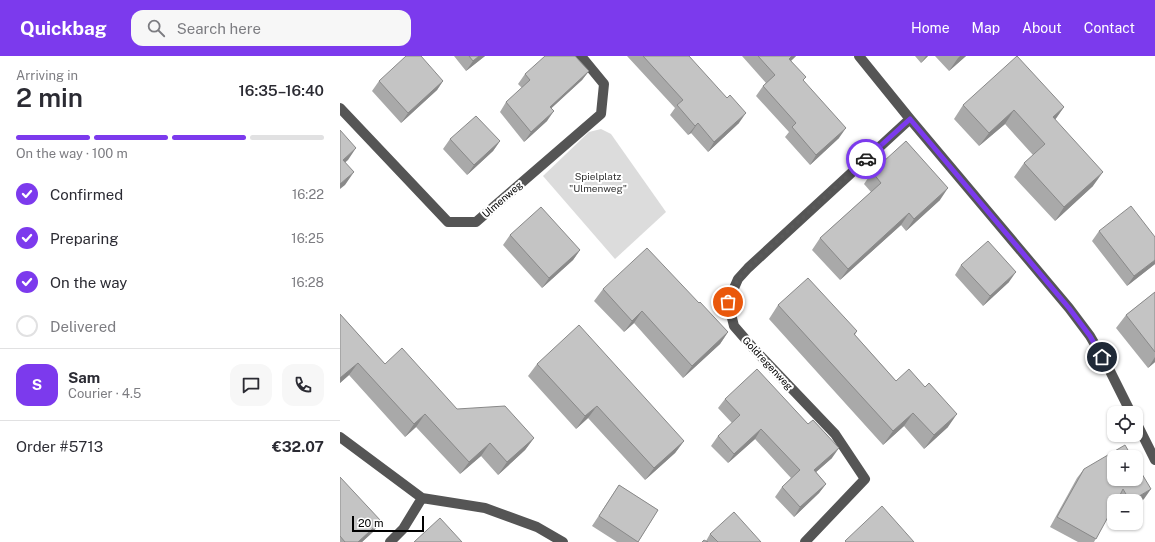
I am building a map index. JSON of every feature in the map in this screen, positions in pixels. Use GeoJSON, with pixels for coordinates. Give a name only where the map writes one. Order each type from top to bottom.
{"type":"FeatureCollection","features":[{"type":"Feature","properties":{"kind":"street","name":"Ulmenweg"},"geometry":{"type":"LineString","coordinates":[[340,108],[448,222],[476,222],[601,114],[604,84],[581,56]]}},
{"type":"Feature","properties":{"kind":"street"},"geometry":{"type":"LineString","coordinates":[[859,56],[1086,330],[1108,367],[1128,406]]}},
{"type":"Feature","properties":{"kind":"street","name":"Goldregenweg"},"geometry":{"type":"LineString","coordinates":[[805,542],[865,479],[835,434],[734,326],[728,302],[738,279],[748,268],[910,119]]}},
{"type":"Feature","properties":{"kind":"street"},"geometry":{"type":"LineString","coordinates":[[1143,436],[1155,460]]}},
{"type":"Feature","properties":{"kind":"street"},"geometry":{"type":"LineString","coordinates":[[340,437],[422,498],[485,508],[537,527],[563,542]]}},
{"type":"Feature","properties":{"kind":"street"},"geometry":{"type":"LineString","coordinates":[[390,542],[403,529],[422,498]]}},
{"type":"Feature","properties":{"kind":"green space","name":"Spielplatz \"Ulmenweg\""},"geometry":{"type":"Polygon","coordinates":[[[601,129],[611,134],[666,212],[615,259],[543,176],[589,132],[601,129]]]}},
{"type":"Feature","properties":{"kind":"building"},"geometry":{"type":"Polygon","coordinates":[[[406,56],[421,56],[443,81],[408,113],[379,81],[406,56]]]}},
{"type":"Feature","properties":{"kind":"building"},"geometry":{"type":"Polygon","coordinates":[[[469,56],[479,56],[473,61],[469,56]]]}},
{"type":"Feature","properties":{"kind":"building"},"geometry":{"type":"Polygon","coordinates":[[[545,56],[575,56],[589,71],[550,107],[554,111],[531,132],[506,102],[530,80],[525,74],[545,56]]]}},
{"type":"Feature","properties":{"kind":"building"},"geometry":{"type":"Polygon","coordinates":[[[643,56],[689,56],[727,98],[730,95],[746,113],[714,142],[698,123],[695,126],[677,105],[683,100],[643,56]]]}},
{"type":"Feature","properties":{"kind":"building"},"geometry":{"type":"Polygon","coordinates":[[[758,56],[792,56],[789,59],[806,77],[803,80],[846,128],[816,155],[792,127],[796,123],[763,86],[775,75],[758,56]]]}},
{"type":"Feature","properties":{"kind":"building"},"geometry":{"type":"Polygon","coordinates":[[[1017,56],[1064,107],[1053,117],[1103,172],[1064,207],[1024,163],[1045,144],[1014,110],[989,133],[963,105],[1017,56]]]}},
{"type":"Feature","properties":{"kind":"building"},"geometry":{"type":"Polygon","coordinates":[[[476,116],[500,141],[474,165],[450,139],[476,116]]]}},
{"type":"Feature","properties":{"kind":"building"},"geometry":{"type":"Polygon","coordinates":[[[340,130],[356,148],[343,160],[354,172],[340,184],[340,130]]]}},
{"type":"Feature","properties":{"kind":"building"},"geometry":{"type":"Polygon","coordinates":[[[906,141],[948,188],[914,219],[909,213],[848,269],[820,238],[881,183],[872,172],[906,141]]]}},
{"type":"Feature","properties":{"kind":"building"},"geometry":{"type":"Polygon","coordinates":[[[1131,206],[1155,237],[1155,260],[1134,276],[1099,231],[1131,206]]]}},
{"type":"Feature","properties":{"kind":"building"},"geometry":{"type":"Polygon","coordinates":[[[541,207],[580,250],[549,278],[510,235],[541,207]]]}},
{"type":"Feature","properties":{"kind":"building"},"geometry":{"type":"Polygon","coordinates":[[[988,241],[1016,272],[990,296],[961,265],[988,241]]]}},
{"type":"Feature","properties":{"kind":"building"},"geometry":{"type":"Polygon","coordinates":[[[647,248],[728,332],[692,366],[642,311],[632,321],[603,289],[647,248]]]}},
{"type":"Feature","properties":{"kind":"building"},"geometry":{"type":"Polygon","coordinates":[[[808,278],[857,331],[854,334],[896,381],[909,369],[925,387],[929,383],[957,414],[934,435],[913,413],[893,431],[778,305],[808,278]]]}},
{"type":"Feature","properties":{"kind":"building"},"geometry":{"type":"Polygon","coordinates":[[[1155,292],[1155,352],[1126,315],[1155,292]]]}},
{"type":"Feature","properties":{"kind":"building"},"geometry":{"type":"Polygon","coordinates":[[[340,314],[385,364],[402,348],[457,409],[505,406],[534,438],[507,462],[490,443],[469,462],[425,414],[414,424],[358,363],[340,378],[340,314]]]}},
{"type":"Feature","properties":{"kind":"building"},"geometry":{"type":"Polygon","coordinates":[[[579,325],[684,441],[654,468],[597,406],[585,416],[537,364],[579,325]]]}},
{"type":"Feature","properties":{"kind":"building"},"geometry":{"type":"Polygon","coordinates":[[[757,369],[808,424],[813,420],[839,448],[814,470],[826,484],[800,507],[782,487],[800,470],[761,429],[734,454],[718,436],[740,415],[725,399],[757,369]]]}},
{"type":"Feature","properties":{"kind":"building"},"geometry":{"type":"Polygon","coordinates":[[[1125,445],[1128,450],[1116,450],[1125,445]]]}},
{"type":"Feature","properties":{"kind":"building"},"geometry":{"type":"Polygon","coordinates":[[[1107,456],[1107,486],[1143,486],[1143,476],[1151,489],[1143,494],[1126,494],[1123,489],[1120,494],[1107,494],[1107,519],[1096,539],[1057,517],[1084,469],[1107,456]]]}},
{"type":"Feature","properties":{"kind":"building"},"geometry":{"type":"Polygon","coordinates":[[[340,477],[381,521],[358,542],[345,542],[340,536],[340,477]]]}},
{"type":"Feature","properties":{"kind":"building"},"geometry":{"type":"Polygon","coordinates":[[[619,485],[658,510],[638,542],[599,516],[619,485]]]}},
{"type":"Feature","properties":{"kind":"building"},"geometry":{"type":"Polygon","coordinates":[[[882,506],[914,542],[845,541],[882,506]]]}},
{"type":"Feature","properties":{"kind":"building"},"geometry":{"type":"Polygon","coordinates":[[[734,512],[761,542],[718,542],[710,534],[734,512]]]}},
{"type":"Feature","properties":{"kind":"building"},"geometry":{"type":"Polygon","coordinates":[[[440,518],[462,542],[414,542],[440,518]]]}},
{"type":"Feature","properties":{"kind":"way so far"},"geometry":{"type":"LineString","coordinates":[[728,302],[738,279],[748,268],[866,159]]}},
{"type":"Feature","properties":{"kind":"route"},"geometry":{"type":"LineString","coordinates":[[866,159],[910,119],[1069,308],[1090,336],[1102,357]]}}]}
